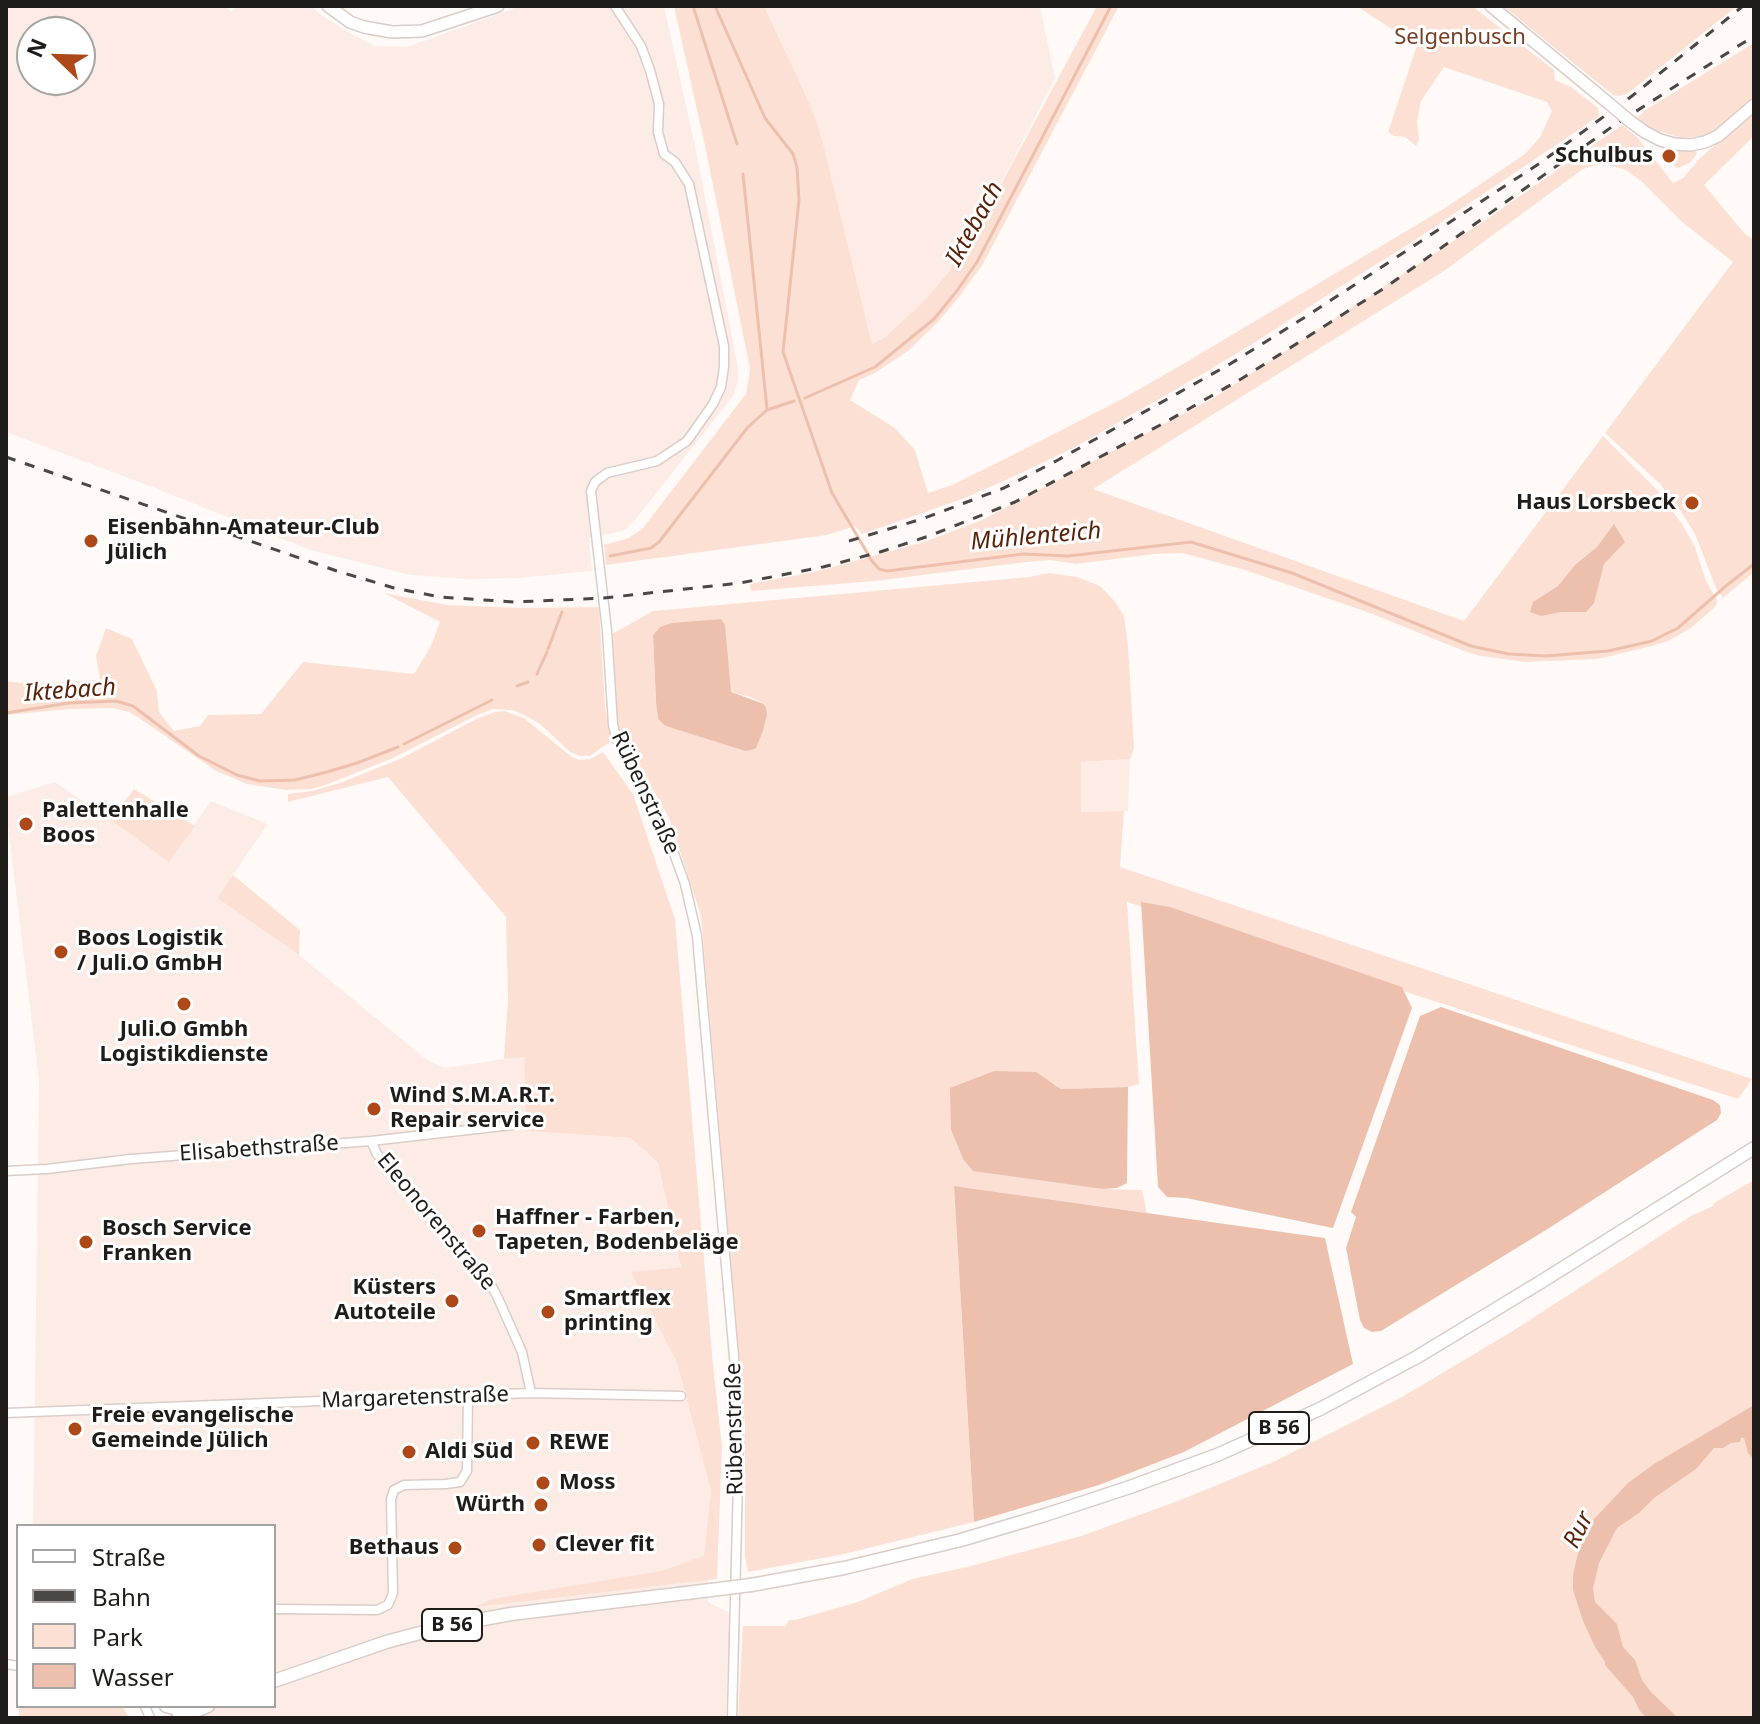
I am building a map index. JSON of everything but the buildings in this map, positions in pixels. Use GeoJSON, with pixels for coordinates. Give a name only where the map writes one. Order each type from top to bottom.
{"type":"FeatureCollection","features":[{"type":"Feature","properties":{"kind":"main road"},"geometry":{"type":"LineString","coordinates":[[328,6],[350,22],[364,27],[403,32],[422,31],[498,6]]}},
{"type":"Feature","properties":{"kind":"main road"},"geometry":{"type":"LineString","coordinates":[[403,32],[474,6]]}},
{"type":"Feature","properties":{"kind":"main road"},"geometry":{"type":"LineString","coordinates":[[1491,6],[1631,122],[1660,140],[1690,145],[1705,142],[1718,136],[1754,105]]}},
{"type":"Feature","properties":{"kind":"main road","name":"B 56"},"geometry":{"type":"LineString","coordinates":[[276,1680],[386,1642],[450,1625],[511,1614],[751,1585],[844,1568],[961,1540],[1116,1492],[1217,1455],[1320,1409],[1417,1357],[1754,1148]]}},
{"type":"Feature","properties":{"kind":"main road"},"geometry":{"type":"LineString","coordinates":[[174,1708],[204,1708]]}},
{"type":"Feature","properties":{"kind":"main road"},"geometry":{"type":"LineString","coordinates":[[178,1718],[204,1708]]}},
{"type":"Feature","properties":{"kind":"street","name":"Rübenstraße"},"geometry":{"type":"LineString","coordinates":[[617,7],[641,46],[650,70],[659,104],[658,132],[664,154],[675,162],[689,184],[724,346],[721,387],[687,441],[657,461],[607,473],[595,482],[591,491],[605,609],[613,725],[617,741],[668,837],[685,884],[697,936],[738,1403],[732,1718]]}},
{"type":"Feature","properties":{"kind":"street","name":"Elisabethstraße"},"geometry":{"type":"LineString","coordinates":[[6,1171],[371,1141],[512,1125]]}},
{"type":"Feature","properties":{"kind":"street","name":"Eleonorenstraße"},"geometry":{"type":"LineString","coordinates":[[371,1141],[377,1154],[489,1281],[522,1352],[531,1393]]}},
{"type":"Feature","properties":{"kind":"street","name":"Margaretenstraße"},"geometry":{"type":"LineString","coordinates":[[6,1413],[531,1393],[681,1396]]}},
{"type":"Feature","properties":{"kind":"street"},"geometry":{"type":"LineString","coordinates":[[276,1609],[377,1610],[388,1605],[393,1593],[391,1499],[394,1490],[404,1485],[460,1482],[467,1471],[468,1396]]}},
{"type":"Feature","properties":{"kind":"shaded area"},"geometry":{"type":"Polygon","coordinates":[[[6,6],[226,6],[231,12],[238,6],[312,6],[344,30],[375,46],[407,47],[521,6],[664,6],[695,146],[738,367],[738,381],[733,396],[635,520],[623,531],[589,538],[592,571],[519,578],[467,579],[410,575],[310,550],[6,432],[6,6]]]}},
{"type":"Feature","properties":{"kind":"shaded area"},"geometry":{"type":"Polygon","coordinates":[[[764,6],[1040,6],[1055,78],[992,201],[947,274],[921,304],[885,337],[872,344],[821,136],[804,91],[764,6]]]}},
{"type":"Feature","properties":{"kind":"shaded area"},"geometry":{"type":"Polygon","coordinates":[[[1130,759],[1128,811],[1081,812],[1081,762],[1130,759]]]}},
{"type":"Feature","properties":{"kind":"shaded area"},"geometry":{"type":"Polygon","coordinates":[[[55,782],[168,861],[211,801],[268,824],[217,898],[299,955],[427,1060],[445,1068],[524,1056],[526,1131],[631,1138],[658,1163],[681,1267],[632,1272],[677,1363],[711,1491],[708,1602],[730,1613],[726,1718],[170,1718],[168,1708],[276,1708],[276,1524],[33,1524],[39,1081],[6,797],[55,782]]]}},
{"type":"Feature","properties":{"kind":"green space","name":"Selgenbusch"},"geometry":{"type":"Polygon","coordinates":[[[674,6],[764,6],[816,120],[872,344],[885,337],[921,304],[947,274],[992,201],[1097,6],[1119,6],[983,264],[938,322],[908,351],[859,380],[850,400],[895,428],[915,450],[928,493],[952,485],[1007,458],[1188,361],[1445,208],[1525,154],[1540,137],[1552,111],[1547,102],[1444,67],[1421,101],[1416,146],[1405,137],[1388,132],[1417,45],[1356,6],[1472,6],[1554,70],[1555,80],[1571,87],[1598,108],[1599,116],[1412,242],[1257,341],[1075,447],[1019,474],[965,498],[862,534],[855,526],[827,535],[606,565],[604,545],[629,538],[643,528],[746,394],[750,369],[674,6]]]}},
{"type":"Feature","properties":{"kind":"green space"},"geometry":{"type":"Polygon","coordinates":[[[1503,6],[1737,6],[1627,94],[1618,96],[1503,6]]]}},
{"type":"Feature","properties":{"kind":"green space"},"geometry":{"type":"Polygon","coordinates":[[[1754,43],[1754,98],[1728,122],[1705,136],[1681,138],[1652,129],[1636,119],[1647,109],[1754,43]]]}},
{"type":"Feature","properties":{"kind":"green space"},"geometry":{"type":"Polygon","coordinates":[[[1754,112],[1754,136],[1704,185],[1745,234],[1754,240],[1754,572],[1723,598],[1716,588],[1695,534],[1680,510],[1660,484],[1605,433],[1733,262],[1682,222],[1642,182],[1626,170],[1612,166],[1599,164],[1583,169],[1444,271],[1093,489],[1464,621],[1603,436],[1657,490],[1682,524],[1717,600],[1716,606],[1691,628],[1668,641],[1598,659],[1525,662],[1481,656],[1370,613],[1245,570],[1182,553],[1076,564],[1050,560],[1026,562],[875,581],[751,591],[750,584],[814,572],[924,542],[982,520],[1217,396],[1490,217],[1622,125],[1637,137],[1673,183],[1683,178],[1699,159],[1754,112]]]}},
{"type":"Feature","properties":{"kind":"green space"},"geometry":{"type":"Polygon","coordinates":[[[1662,147],[1695,150],[1697,154],[1690,163],[1678,168],[1662,153],[1662,147]]]}},
{"type":"Feature","properties":{"kind":"green space"},"geometry":{"type":"Polygon","coordinates":[[[1049,573],[1077,577],[1100,586],[1124,616],[1134,749],[1130,759],[1081,762],[1081,812],[1124,811],[1120,867],[1752,1079],[1738,1099],[1127,902],[1139,1084],[1060,1089],[1054,1083],[951,1130],[963,1159],[1103,1189],[1142,1190],[1147,1213],[954,1186],[974,1522],[844,1554],[748,1572],[745,1556],[745,1425],[701,916],[670,820],[617,730],[612,634],[653,611],[1049,573]],[[660,627],[653,635],[658,719],[664,725],[745,751],[765,704],[731,692],[660,627]]]}},
{"type":"Feature","properties":{"kind":"green space"},"geometry":{"type":"Polygon","coordinates":[[[384,593],[447,605],[599,607],[605,707],[611,741],[590,756],[580,756],[570,752],[540,724],[526,716],[513,710],[494,709],[393,758],[328,784],[311,789],[286,790],[247,784],[216,771],[129,712],[113,708],[70,709],[6,715],[6,681],[29,684],[100,680],[96,656],[106,628],[132,639],[157,691],[159,712],[174,731],[200,726],[208,715],[261,714],[303,662],[414,674],[431,646],[440,622],[384,593]]]}},
{"type":"Feature","properties":{"kind":"green space"},"geometry":{"type":"Polygon","coordinates":[[[504,711],[524,718],[579,760],[590,759],[603,752],[633,794],[675,919],[722,1446],[717,1579],[476,1607],[491,1599],[661,1571],[704,1556],[711,1491],[677,1363],[631,1272],[681,1267],[658,1163],[631,1138],[526,1131],[524,1057],[504,1059],[508,999],[506,917],[388,777],[288,802],[288,794],[343,782],[402,758],[478,718],[504,711]]]}},
{"type":"Feature","properties":{"kind":"green space"},"geometry":{"type":"Polygon","coordinates":[[[134,789],[195,826],[169,862],[110,820],[134,789]]]}},
{"type":"Feature","properties":{"kind":"green space"},"geometry":{"type":"Polygon","coordinates":[[[233,875],[300,930],[299,955],[217,898],[233,875]]]}},
{"type":"Feature","properties":{"kind":"green space"},"geometry":{"type":"Polygon","coordinates":[[[1754,1180],[1754,1718],[738,1718],[743,1626],[785,1626],[789,1620],[858,1602],[912,1579],[1081,1536],[1273,1462],[1402,1397],[1511,1332],[1691,1216],[1754,1180]]]}},
{"type":"Feature","properties":{"kind":"green space"},"geometry":{"type":"Polygon","coordinates":[[[19,1708],[123,1708],[129,1717],[19,1718],[19,1708]]]}},
{"type":"Feature","properties":{"kind":"water"},"geometry":{"type":"Polygon","coordinates":[[[1614,524],[1625,542],[1604,564],[1594,603],[1586,612],[1541,616],[1530,612],[1533,602],[1558,586],[1575,565],[1597,547],[1614,524]]]}},
{"type":"Feature","properties":{"kind":"water"},"geometry":{"type":"Polygon","coordinates":[[[721,619],[725,625],[731,692],[764,704],[766,708],[763,731],[756,748],[751,750],[745,751],[669,727],[658,719],[653,635],[660,627],[672,623],[721,619]]]}},
{"type":"Feature","properties":{"kind":"water"},"geometry":{"type":"Polygon","coordinates":[[[1141,902],[1170,907],[1402,987],[1412,1008],[1333,1228],[1186,1198],[1167,1197],[1158,1187],[1141,902]]]}},
{"type":"Feature","properties":{"kind":"water"},"geometry":{"type":"Polygon","coordinates":[[[1441,1007],[1713,1100],[1720,1105],[1721,1113],[1717,1120],[1546,1230],[1381,1331],[1372,1332],[1364,1328],[1360,1320],[1346,1248],[1356,1217],[1351,1212],[1420,1016],[1441,1007]]]}},
{"type":"Feature","properties":{"kind":"water"},"geometry":{"type":"Polygon","coordinates":[[[994,1071],[1036,1072],[1061,1089],[1128,1087],[1127,1183],[1117,1188],[1103,1189],[973,1171],[963,1159],[951,1130],[950,1088],[994,1071]]]}},
{"type":"Feature","properties":{"kind":"water"},"geometry":{"type":"Polygon","coordinates":[[[954,1186],[1325,1238],[1353,1364],[1184,1452],[1099,1485],[974,1522],[954,1186]]]}},
{"type":"Feature","properties":{"kind":"water"},"geometry":{"type":"Polygon","coordinates":[[[1754,1405],[1754,1459],[1748,1453],[1744,1438],[1723,1448],[1714,1448],[1696,1469],[1617,1528],[1599,1563],[1593,1588],[1595,1602],[1617,1624],[1623,1647],[1635,1660],[1642,1680],[1678,1718],[1647,1718],[1605,1665],[1583,1621],[1573,1590],[1578,1553],[1594,1519],[1628,1483],[1654,1464],[1754,1405]]]}},
{"type":"Feature","properties":{"kind":"waterway"},"geometry":{"type":"LineString","coordinates":[[693,6],[737,144]]}},
{"type":"Feature","properties":{"kind":"waterway","name":"Mühlenteich"},"geometry":{"type":"LineString","coordinates":[[715,6],[765,118],[793,154],[797,167],[799,200],[783,352],[832,493],[879,569],[887,571],[1023,554],[1068,556],[1191,542],[1292,573],[1471,646],[1509,654],[1546,656],[1608,651],[1652,641],[1678,628],[1754,564]]}},
{"type":"Feature","properties":{"kind":"waterway","name":"Iktebach"},"geometry":{"type":"LineString","coordinates":[[805,398],[875,367],[934,319],[956,292],[977,262],[1111,6]]}},
{"type":"Feature","properties":{"kind":"waterway"},"geometry":{"type":"LineString","coordinates":[[743,174],[767,409]]}},
{"type":"Feature","properties":{"kind":"waterway","name":"Iktebach"},"geometry":{"type":"LineString","coordinates":[[610,556],[651,548],[659,542],[748,427],[767,410],[794,401]]}},
{"type":"Feature","properties":{"kind":"waterway","name":"Iktebach"},"geometry":{"type":"LineString","coordinates":[[548,649],[562,612]]}},
{"type":"Feature","properties":{"kind":"waterway","name":"Iktebach"},"geometry":{"type":"LineString","coordinates":[[537,674],[547,652]]}},
{"type":"Feature","properties":{"kind":"waterway","name":"Iktebach"},"geometry":{"type":"LineString","coordinates":[[517,686],[528,682]]}},
{"type":"Feature","properties":{"kind":"waterway","name":"Iktebach"},"geometry":{"type":"LineString","coordinates":[[404,744],[492,700]]}},
{"type":"Feature","properties":{"kind":"waterway","name":"Iktebach"},"geometry":{"type":"LineString","coordinates":[[6,713],[69,703],[116,701],[133,706],[199,756],[237,775],[260,781],[295,780],[357,763],[398,747]]}},
{"type":"Feature","properties":{"kind":"railway"},"geometry":{"type":"LineString","coordinates":[[849,541],[922,519],[1004,488],[1230,364],[1540,163],[1632,96],[1743,6]]}},
{"type":"Feature","properties":{"kind":"railway"},"geometry":{"type":"LineString","coordinates":[[6,457],[337,571],[394,588],[440,597],[515,602],[604,598],[740,583],[823,567],[929,536],[1015,502],[1164,423],[1241,379],[1386,287],[1613,126],[1754,36]]}},
{"type":"Feature","properties":{"kind":"place","name":"Schulbus"},"geometry":{"type":"Point","coordinates":[1669,156]}},
{"type":"Feature","properties":{"kind":"place","name":"Haus Lorsbeck"},"geometry":{"type":"Point","coordinates":[1692,503]}},
{"type":"Feature","properties":{"kind":"place","name":"Eisenbahn-Amateur-Club Jülich"},"geometry":{"type":"Point","coordinates":[91,541]}},
{"type":"Feature","properties":{"kind":"place","name":"Palettenhalle Boos"},"geometry":{"type":"Point","coordinates":[26,824]}},
{"type":"Feature","properties":{"kind":"place","name":"Boos Logistik / Juli.O GmbH"},"geometry":{"type":"Point","coordinates":[61,952]}},
{"type":"Feature","properties":{"kind":"place","name":"Juli.O Gmbh Logistikdienste"},"geometry":{"type":"Point","coordinates":[184,1004]}},
{"type":"Feature","properties":{"kind":"place","name":"Wind S.M.A.R.T. Repair service"},"geometry":{"type":"Point","coordinates":[374,1109]}},
{"type":"Feature","properties":{"kind":"place","name":"Haffner - Farben, Tapeten, Bodenbeläge"},"geometry":{"type":"Point","coordinates":[479,1231]}},
{"type":"Feature","properties":{"kind":"place","name":"Bosch Service Franken"},"geometry":{"type":"Point","coordinates":[86,1242]}},
{"type":"Feature","properties":{"kind":"place","name":"Küsters Autoteile"},"geometry":{"type":"Point","coordinates":[452,1301]}},
{"type":"Feature","properties":{"kind":"place","name":"Smartflex printing"},"geometry":{"type":"Point","coordinates":[548,1312]}},
{"type":"Feature","properties":{"kind":"place","name":"Freie evangelische Gemeinde Jülich"},"geometry":{"type":"Point","coordinates":[75,1429]}},
{"type":"Feature","properties":{"kind":"place","name":"REWE"},"geometry":{"type":"Point","coordinates":[533,1443]}},
{"type":"Feature","properties":{"kind":"place","name":"Aldi Süd"},"geometry":{"type":"Point","coordinates":[409,1452]}},
{"type":"Feature","properties":{"kind":"place","name":"Moss"},"geometry":{"type":"Point","coordinates":[543,1483]}},
{"type":"Feature","properties":{"kind":"place","name":"Würth"},"geometry":{"type":"Point","coordinates":[541,1505]}},
{"type":"Feature","properties":{"kind":"place","name":"Clever fit"},"geometry":{"type":"Point","coordinates":[539,1545]}},
{"type":"Feature","properties":{"kind":"place","name":"Bethaus"},"geometry":{"type":"Point","coordinates":[455,1548]}},
{"type":"Feature","properties":{"kind":"water label","name":"Rur"},"geometry":{"type":"Point","coordinates":[1579,1530]}}]}
